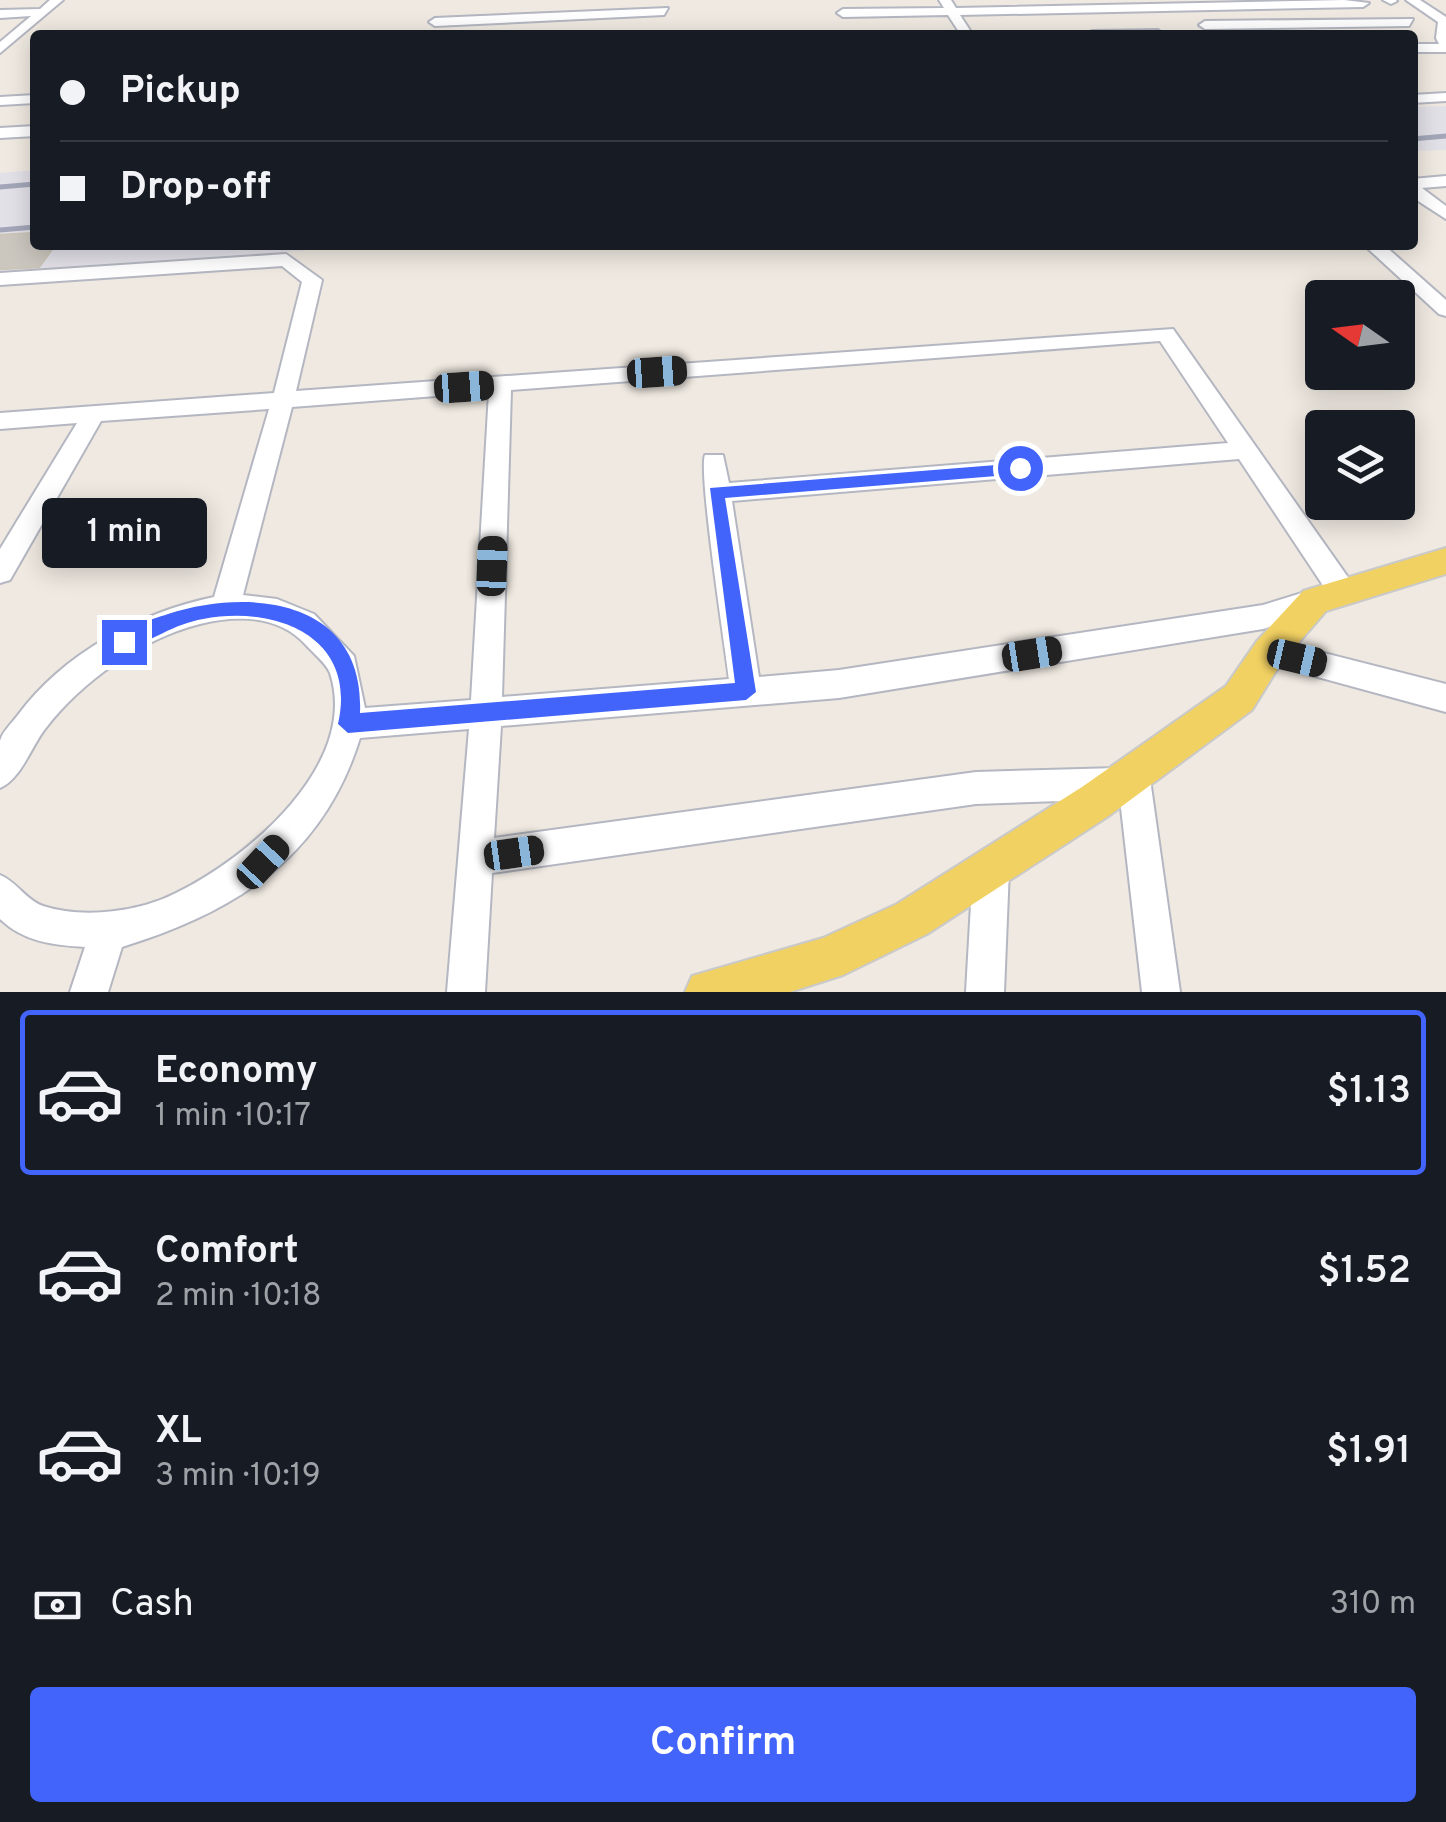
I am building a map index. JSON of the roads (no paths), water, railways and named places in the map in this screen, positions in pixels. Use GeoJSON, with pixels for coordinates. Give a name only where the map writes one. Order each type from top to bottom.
{"type":"FeatureCollection","features":[{"type":"Feature","properties":{"kind":"main road"},"geometry":{"type":"LineString","coordinates":[[708,992],[827,958],[912,919],[1126,778],[1239,698],[1269,652],[1328,596],[1446,562]]}},
{"type":"Feature","properties":{"kind":"street"},"geometry":{"type":"LineString","coordinates":[[0,12],[12,0]]}},
{"type":"Feature","properties":{"kind":"street"},"geometry":{"type":"LineString","coordinates":[[1,47],[57,0]]}},
{"type":"Feature","properties":{"kind":"street"},"geometry":{"type":"LineString","coordinates":[[473,30],[478,0]]}},
{"type":"Feature","properties":{"kind":"street"},"geometry":{"type":"LineString","coordinates":[[539,30],[540,0]]}},
{"type":"Feature","properties":{"kind":"street"},"geometry":{"type":"LineString","coordinates":[[1412,0],[1444,21],[1442,38],[1446,47],[1418,48]]}},
{"type":"Feature","properties":{"kind":"street"},"geometry":{"type":"LineString","coordinates":[[843,12],[948,6],[1361,1],[1402,22],[1205,25]]}},
{"type":"Feature","properties":{"kind":"street"},"geometry":{"type":"LineString","coordinates":[[1177,4],[1212,30]]}},
{"type":"Feature","properties":{"kind":"street"},"geometry":{"type":"LineString","coordinates":[[998,5],[1011,23]]}},
{"type":"Feature","properties":{"kind":"street"},"geometry":{"type":"LineString","coordinates":[[1107,5],[1137,30]]}},
{"type":"Feature","properties":{"kind":"street"},"geometry":{"type":"LineString","coordinates":[[948,6],[964,30]]}},
{"type":"Feature","properties":{"kind":"street"},"geometry":{"type":"LineString","coordinates":[[1055,7],[1068,23]]}},
{"type":"Feature","properties":{"kind":"street"},"geometry":{"type":"LineString","coordinates":[[434,22],[664,11]]}},
{"type":"Feature","properties":{"kind":"street"},"geometry":{"type":"LineString","coordinates":[[0,12],[43,12]]}},
{"type":"Feature","properties":{"kind":"street"},"geometry":{"type":"LineString","coordinates":[[1418,99],[1446,97]]}},
{"type":"Feature","properties":{"kind":"street"},"geometry":{"type":"LineString","coordinates":[[0,101],[30,99]]}},
{"type":"Feature","properties":{"kind":"street"},"geometry":{"type":"LineString","coordinates":[[0,133],[30,132]]}},
{"type":"Feature","properties":{"kind":"street"},"geometry":{"type":"LineString","coordinates":[[1418,185],[1446,181]]}},
{"type":"Feature","properties":{"kind":"street"},"geometry":{"type":"LineString","coordinates":[[1418,191],[1446,214]]}},
{"type":"Feature","properties":{"kind":"street"},"geometry":{"type":"LineString","coordinates":[[1379,250],[1446,310]]}},
{"type":"Feature","properties":{"kind":"street"},"geometry":{"type":"LineString","coordinates":[[0,279],[286,260],[312,280],[225,609]]}},
{"type":"Feature","properties":{"kind":"street"},"geometry":{"type":"LineString","coordinates":[[0,421],[1166,334],[1248,450],[1328,596],[1263,618],[839,684],[348,724]]}},
{"type":"Feature","properties":{"kind":"street"},"geometry":{"type":"LineString","coordinates":[[466,992],[486,712],[500,384]]}},
{"type":"Feature","properties":{"kind":"street"},"geometry":{"type":"LineString","coordinates":[[0,572],[94,414]]}},
{"type":"Feature","properties":{"kind":"street"},"geometry":{"type":"LineString","coordinates":[[716,493],[1248,450]]}},
{"type":"Feature","properties":{"kind":"street"},"geometry":{"type":"LineString","coordinates":[[714,461],[746,692]]}},
{"type":"Feature","properties":{"kind":"street"},"geometry":{"type":"LineString","coordinates":[[0,892],[28,919],[79,933],[141,927],[205,902],[263,862],[310,812],[340,759],[351,709],[345,668],[324,635],[292,615],[250,607],[202,611],[150,628],[98,657],[52,696],[14,742],[1,767]]}},
{"type":"Feature","properties":{"kind":"street"},"geometry":{"type":"LineString","coordinates":[[1269,652],[1446,698]]}},
{"type":"Feature","properties":{"kind":"street"},"geometry":{"type":"LineString","coordinates":[[476,858],[976,788],[1126,778],[1162,992]]}},
{"type":"Feature","properties":{"kind":"street"},"geometry":{"type":"LineString","coordinates":[[985,992],[991,868]]}},
{"type":"Feature","properties":{"kind":"street"},"geometry":{"type":"LineString","coordinates":[[89,992],[108,930]]}},
{"type":"Feature","properties":{"kind":"railway"},"geometry":{"type":"LineString","coordinates":[[1418,138],[1446,136]]}},
{"type":"Feature","properties":{"kind":"railway"},"geometry":{"type":"LineString","coordinates":[[0,187],[30,184]]}},
{"type":"Feature","properties":{"kind":"railway"},"geometry":{"type":"LineString","coordinates":[[0,230],[30,227]]}}]}
